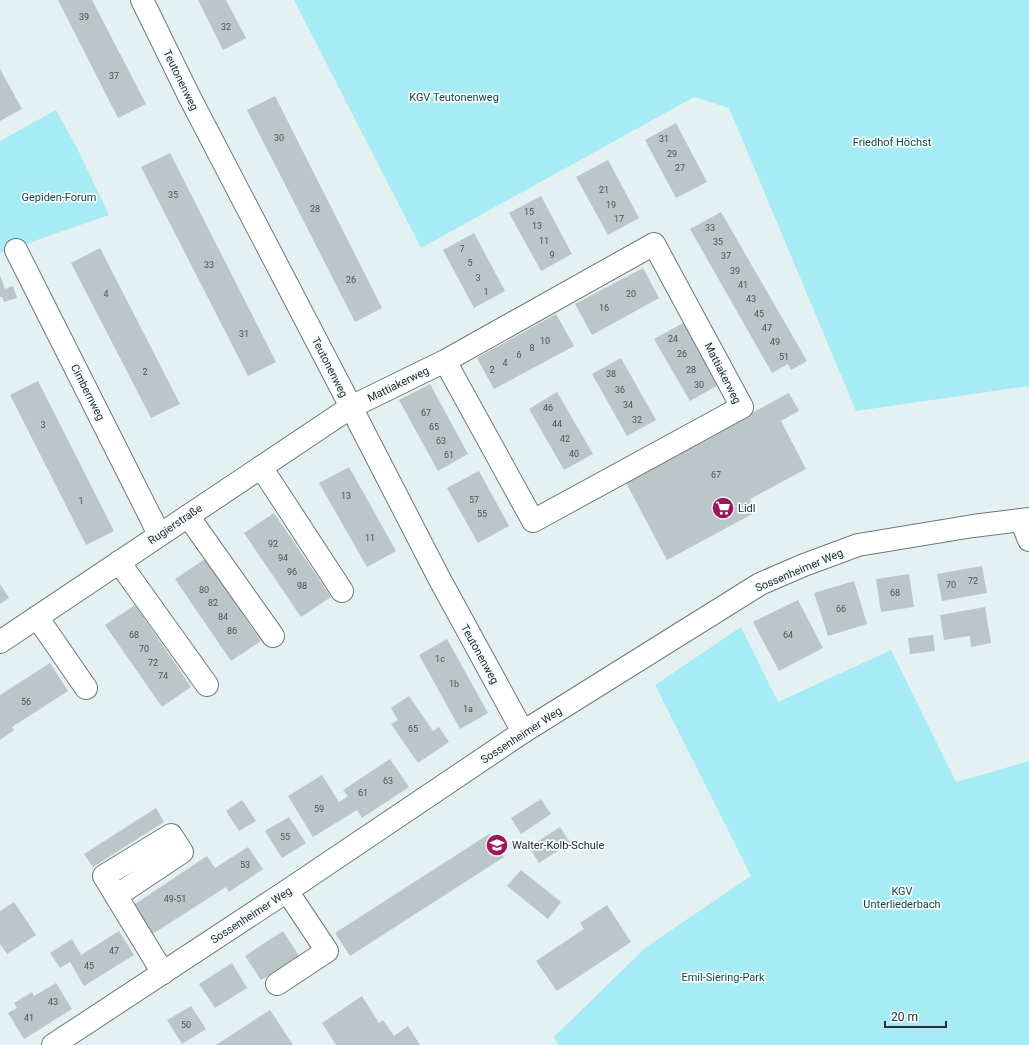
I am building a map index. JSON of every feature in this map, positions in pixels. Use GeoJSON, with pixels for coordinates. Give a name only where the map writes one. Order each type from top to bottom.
{"type":"FeatureCollection","features":[{"type":"Feature","properties":{"kind":"street","name":"Teutonenweg"},"geometry":{"type":"LineString","coordinates":[[142,0],[189,96],[438,578],[523,732]]}},
{"type":"Feature","properties":{"kind":"street","name":"Mattiakerweg"},"geometry":{"type":"LineString","coordinates":[[351,407],[445,361],[654,244],[742,407],[533,521],[445,361]]}},
{"type":"Feature","properties":{"kind":"street","name":"Cimbernweg"},"geometry":{"type":"LineString","coordinates":[[16,250],[159,535]]}},
{"type":"Feature","properties":{"kind":"street","name":"Rugierstraße"},"geometry":{"type":"LineString","coordinates":[[0,642],[351,407]]}},
{"type":"Feature","properties":{"kind":"street"},"geometry":{"type":"LineString","coordinates":[[261,467],[342,591]]}},
{"type":"Feature","properties":{"kind":"street"},"geometry":{"type":"LineString","coordinates":[[188,516],[273,636]]}},
{"type":"Feature","properties":{"kind":"street","name":"Sossenheimer Weg"},"geometry":{"type":"LineString","coordinates":[[53,1045],[523,732],[760,584],[804,565],[858,545],[973,526],[1026,526]]}},
{"type":"Feature","properties":{"kind":"street"},"geometry":{"type":"LineString","coordinates":[[119,562],[206,685]]}},
{"type":"Feature","properties":{"kind":"street"},"geometry":{"type":"LineString","coordinates":[[38,617],[86,688]]}},
{"type":"Feature","properties":{"kind":"street"},"geometry":{"type":"LineString","coordinates":[[277,984],[327,951],[286,891]]}},
{"type":"Feature","properties":{"kind":"street"},"geometry":{"type":"LineString","coordinates":[[116,896],[163,973]]}},
{"type":"Feature","properties":{"kind":"green space"},"geometry":{"type":"Polygon","coordinates":[[[294,0],[1029,0],[1029,386],[856,411],[729,108],[694,97],[421,248],[294,0]]]}},
{"type":"Feature","properties":{"kind":"green space","name":"Gepiden-Forum"},"geometry":{"type":"Polygon","coordinates":[[[56,110],[77,148],[109,215],[0,253],[0,141],[56,110]]]}},
{"type":"Feature","properties":{"kind":"green space","name":"KGV Unterliederbach"},"geometry":{"type":"Polygon","coordinates":[[[741,627],[778,702],[891,650],[956,782],[1029,761],[1029,1045],[558,1045],[554,1037],[645,948],[751,876],[655,685],[741,627]]]}},
{"type":"Feature","properties":{"kind":"building"},"geometry":{"type":"Polygon","coordinates":[[[58,0],[92,0],[146,104],[118,118],[58,0]]]}},
{"type":"Feature","properties":{"kind":"building"},"geometry":{"type":"Polygon","coordinates":[[[198,0],[226,0],[246,38],[223,50],[198,0]]]}},
{"type":"Feature","properties":{"kind":"building"},"geometry":{"type":"Polygon","coordinates":[[[0,69],[22,109],[0,121],[0,69]]]}},
{"type":"Feature","properties":{"kind":"building"},"geometry":{"type":"Polygon","coordinates":[[[275,96],[382,308],[355,322],[247,110],[275,96]]]}},
{"type":"Feature","properties":{"kind":"building"},"geometry":{"type":"Polygon","coordinates":[[[676,123],[707,182],[676,198],[645,140],[676,123]]]}},
{"type":"Feature","properties":{"kind":"building"},"geometry":{"type":"Polygon","coordinates":[[[170,153],[276,362],[248,376],[141,167],[170,153]]]}},
{"type":"Feature","properties":{"kind":"building"},"geometry":{"type":"Polygon","coordinates":[[[608,160],[639,218],[608,235],[576,177],[608,160]]]}},
{"type":"Feature","properties":{"kind":"building"},"geometry":{"type":"Polygon","coordinates":[[[541,196],[572,254],[541,271],[509,213],[541,196]]]}},
{"type":"Feature","properties":{"kind":"building"},"geometry":{"type":"Polygon","coordinates":[[[721,212],[807,361],[791,370],[788,364],[772,373],[690,229],[721,212]]]}},
{"type":"Feature","properties":{"kind":"building"},"geometry":{"type":"Polygon","coordinates":[[[474,233],[505,291],[474,308],[443,250],[474,233]]]}},
{"type":"Feature","properties":{"kind":"building"},"geometry":{"type":"Polygon","coordinates":[[[100,248],[180,404],[151,418],[71,263],[100,248]]]}},
{"type":"Feature","properties":{"kind":"building"},"geometry":{"type":"Polygon","coordinates":[[[643,268],[659,298],[592,335],[575,304],[643,268]]]}},
{"type":"Feature","properties":{"kind":"building"},"geometry":{"type":"Polygon","coordinates":[[[0,275],[5,289],[13,286],[17,298],[4,302],[2,297],[0,297],[0,275]]]}},
{"type":"Feature","properties":{"kind":"building"},"geometry":{"type":"Polygon","coordinates":[[[556,314],[574,346],[494,389],[477,358],[556,314]]]}},
{"type":"Feature","properties":{"kind":"building"},"geometry":{"type":"Polygon","coordinates":[[[683,323],[718,385],[690,401],[654,339],[683,323]]]}},
{"type":"Feature","properties":{"kind":"building"},"geometry":{"type":"Polygon","coordinates":[[[621,358],[656,420],[627,436],[592,374],[621,358]]]}},
{"type":"Feature","properties":{"kind":"building"},"geometry":{"type":"Polygon","coordinates":[[[38,381],[114,531],[86,545],[10,395],[38,381]]]}},
{"type":"Feature","properties":{"kind":"building"},"geometry":{"type":"Polygon","coordinates":[[[430,384],[468,454],[438,471],[399,400],[430,384]]]}},
{"type":"Feature","properties":{"kind":"building"},"geometry":{"type":"Polygon","coordinates":[[[557,392],[593,454],[564,470],[529,409],[557,392]]]}},
{"type":"Feature","properties":{"kind":"building"},"geometry":{"type":"Polygon","coordinates":[[[789,393],[799,411],[781,421],[806,469],[750,499],[756,512],[667,560],[625,481],[789,393]]]}},
{"type":"Feature","properties":{"kind":"building"},"geometry":{"type":"Polygon","coordinates":[[[349,467],[396,551],[367,567],[319,483],[349,467]]]}},
{"type":"Feature","properties":{"kind":"building"},"geometry":{"type":"Polygon","coordinates":[[[479,471],[509,526],[478,543],[447,488],[479,471]]]}},
{"type":"Feature","properties":{"kind":"building"},"geometry":{"type":"Polygon","coordinates":[[[274,513],[331,597],[301,617],[244,533],[274,513]]]}},
{"type":"Feature","properties":{"kind":"building"},"geometry":{"type":"Polygon","coordinates":[[[205,559],[261,641],[231,661],[175,579],[205,559]]]}},
{"type":"Feature","properties":{"kind":"building"},"geometry":{"type":"Polygon","coordinates":[[[982,566],[987,593],[942,601],[937,574],[982,566]]]}},
{"type":"Feature","properties":{"kind":"building"},"geometry":{"type":"Polygon","coordinates":[[[909,574],[914,607],[881,612],[876,579],[909,574]]]}},
{"type":"Feature","properties":{"kind":"building"},"geometry":{"type":"Polygon","coordinates":[[[854,581],[867,624],[828,636],[814,593],[854,581]]]}},
{"type":"Feature","properties":{"kind":"building"},"geometry":{"type":"Polygon","coordinates":[[[0,584],[9,598],[0,604],[0,584]]]}},
{"type":"Feature","properties":{"kind":"building"},"geometry":{"type":"Polygon","coordinates":[[[798,600],[823,648],[779,671],[753,622],[798,600]]]}},
{"type":"Feature","properties":{"kind":"building"},"geometry":{"type":"Polygon","coordinates":[[[135,605],[191,687],[162,707],[105,625],[135,605]]]}},
{"type":"Feature","properties":{"kind":"building"},"geometry":{"type":"Polygon","coordinates":[[[985,607],[991,643],[971,647],[970,636],[944,640],[940,615],[985,607]]]}},
{"type":"Feature","properties":{"kind":"building"},"geometry":{"type":"Polygon","coordinates":[[[933,635],[935,651],[910,654],[908,638],[933,635]]]}},
{"type":"Feature","properties":{"kind":"building"},"geometry":{"type":"Polygon","coordinates":[[[447,639],[488,713],[460,729],[419,655],[447,639]]]}},
{"type":"Feature","properties":{"kind":"building"},"geometry":{"type":"Polygon","coordinates":[[[50,663],[68,691],[12,727],[14,730],[0,740],[0,695],[50,663]]]}},
{"type":"Feature","properties":{"kind":"building"},"geometry":{"type":"Polygon","coordinates":[[[409,696],[433,731],[439,727],[449,742],[418,763],[391,724],[398,720],[391,708],[409,696]]]}},
{"type":"Feature","properties":{"kind":"building"},"geometry":{"type":"Polygon","coordinates":[[[390,759],[409,787],[362,818],[357,810],[313,837],[288,796],[322,775],[339,802],[348,796],[343,790],[390,759]]]}},
{"type":"Feature","properties":{"kind":"building"},"geometry":{"type":"Polygon","coordinates":[[[541,799],[551,814],[521,834],[511,818],[541,799]]]}},
{"type":"Feature","properties":{"kind":"building"},"geometry":{"type":"Polygon","coordinates":[[[242,800],[256,821],[239,831],[226,811],[242,800]]]}},
{"type":"Feature","properties":{"kind":"building"},"geometry":{"type":"Polygon","coordinates":[[[156,808],[164,822],[93,867],[84,854],[156,808]]]}},
{"type":"Feature","properties":{"kind":"building"},"geometry":{"type":"Polygon","coordinates":[[[289,817],[306,843],[282,858],[265,831],[289,817]]]}},
{"type":"Feature","properties":{"kind":"building"},"geometry":{"type":"Polygon","coordinates":[[[560,827],[570,843],[539,863],[529,847],[560,827]]]}},
{"type":"Feature","properties":{"kind":"building"},"geometry":{"type":"Polygon","coordinates":[[[489,834],[504,857],[350,956],[335,933],[489,834]]]}},
{"type":"Feature","properties":{"kind":"building"},"geometry":{"type":"Polygon","coordinates":[[[248,847],[263,869],[229,892],[226,887],[151,935],[132,906],[207,856],[215,868],[248,847]]]}},
{"type":"Feature","properties":{"kind":"building"},"geometry":{"type":"Polygon","coordinates":[[[521,870],[561,902],[548,919],[507,886],[521,870]]]}},
{"type":"Feature","properties":{"kind":"building"},"geometry":{"type":"Polygon","coordinates":[[[14,902],[36,935],[7,954],[0,944],[0,911],[14,902]]]}},
{"type":"Feature","properties":{"kind":"building"},"geometry":{"type":"Polygon","coordinates":[[[607,905],[631,942],[557,991],[536,961],[584,929],[580,923],[607,905]]]}},
{"type":"Feature","properties":{"kind":"building"},"geometry":{"type":"Polygon","coordinates":[[[119,931],[134,955],[84,986],[70,962],[60,968],[50,953],[72,939],[81,955],[119,931]]]}},
{"type":"Feature","properties":{"kind":"building"},"geometry":{"type":"Polygon","coordinates":[[[283,931],[299,956],[261,980],[245,956],[283,931]]]}},
{"type":"Feature","properties":{"kind":"building"},"geometry":{"type":"Polygon","coordinates":[[[232,963],[247,988],[215,1008],[199,984],[232,963]]]}},
{"type":"Feature","properties":{"kind":"building"},"geometry":{"type":"Polygon","coordinates":[[[56,983],[72,1009],[24,1039],[8,1013],[17,1008],[14,1003],[32,992],[34,996],[56,983]]]}},
{"type":"Feature","properties":{"kind":"building"},"geometry":{"type":"Polygon","coordinates":[[[362,996],[379,1023],[383,1020],[394,1036],[408,1026],[420,1045],[336,1045],[322,1023],[362,996]]]}},
{"type":"Feature","properties":{"kind":"building"},"geometry":{"type":"Polygon","coordinates":[[[191,1006],[206,1029],[182,1044],[167,1020],[191,1006]]]}},
{"type":"Feature","properties":{"kind":"building"},"geometry":{"type":"Polygon","coordinates":[[[270,1010],[293,1045],[216,1045],[270,1010]]]}},
{"type":"Feature","properties":{"kind":"place","name":"Lidl"},"geometry":{"type":"Point","coordinates":[723,508]}},
{"type":"Feature","properties":{"kind":"place","name":"Walter-Kolb-Schule"},"geometry":{"type":"Point","coordinates":[497,845]}},
{"type":"Feature","properties":{"kind":"park label","name":"KGV Teutonenweg"},"geometry":{"type":"Point","coordinates":[454,97]}},
{"type":"Feature","properties":{"kind":"park label","name":"Friedhof Höchst"},"geometry":{"type":"Point","coordinates":[892,142]}},
{"type":"Feature","properties":{"kind":"park label","name":"Emil-Siering-Park"},"geometry":{"type":"Point","coordinates":[723,977]}}]}
